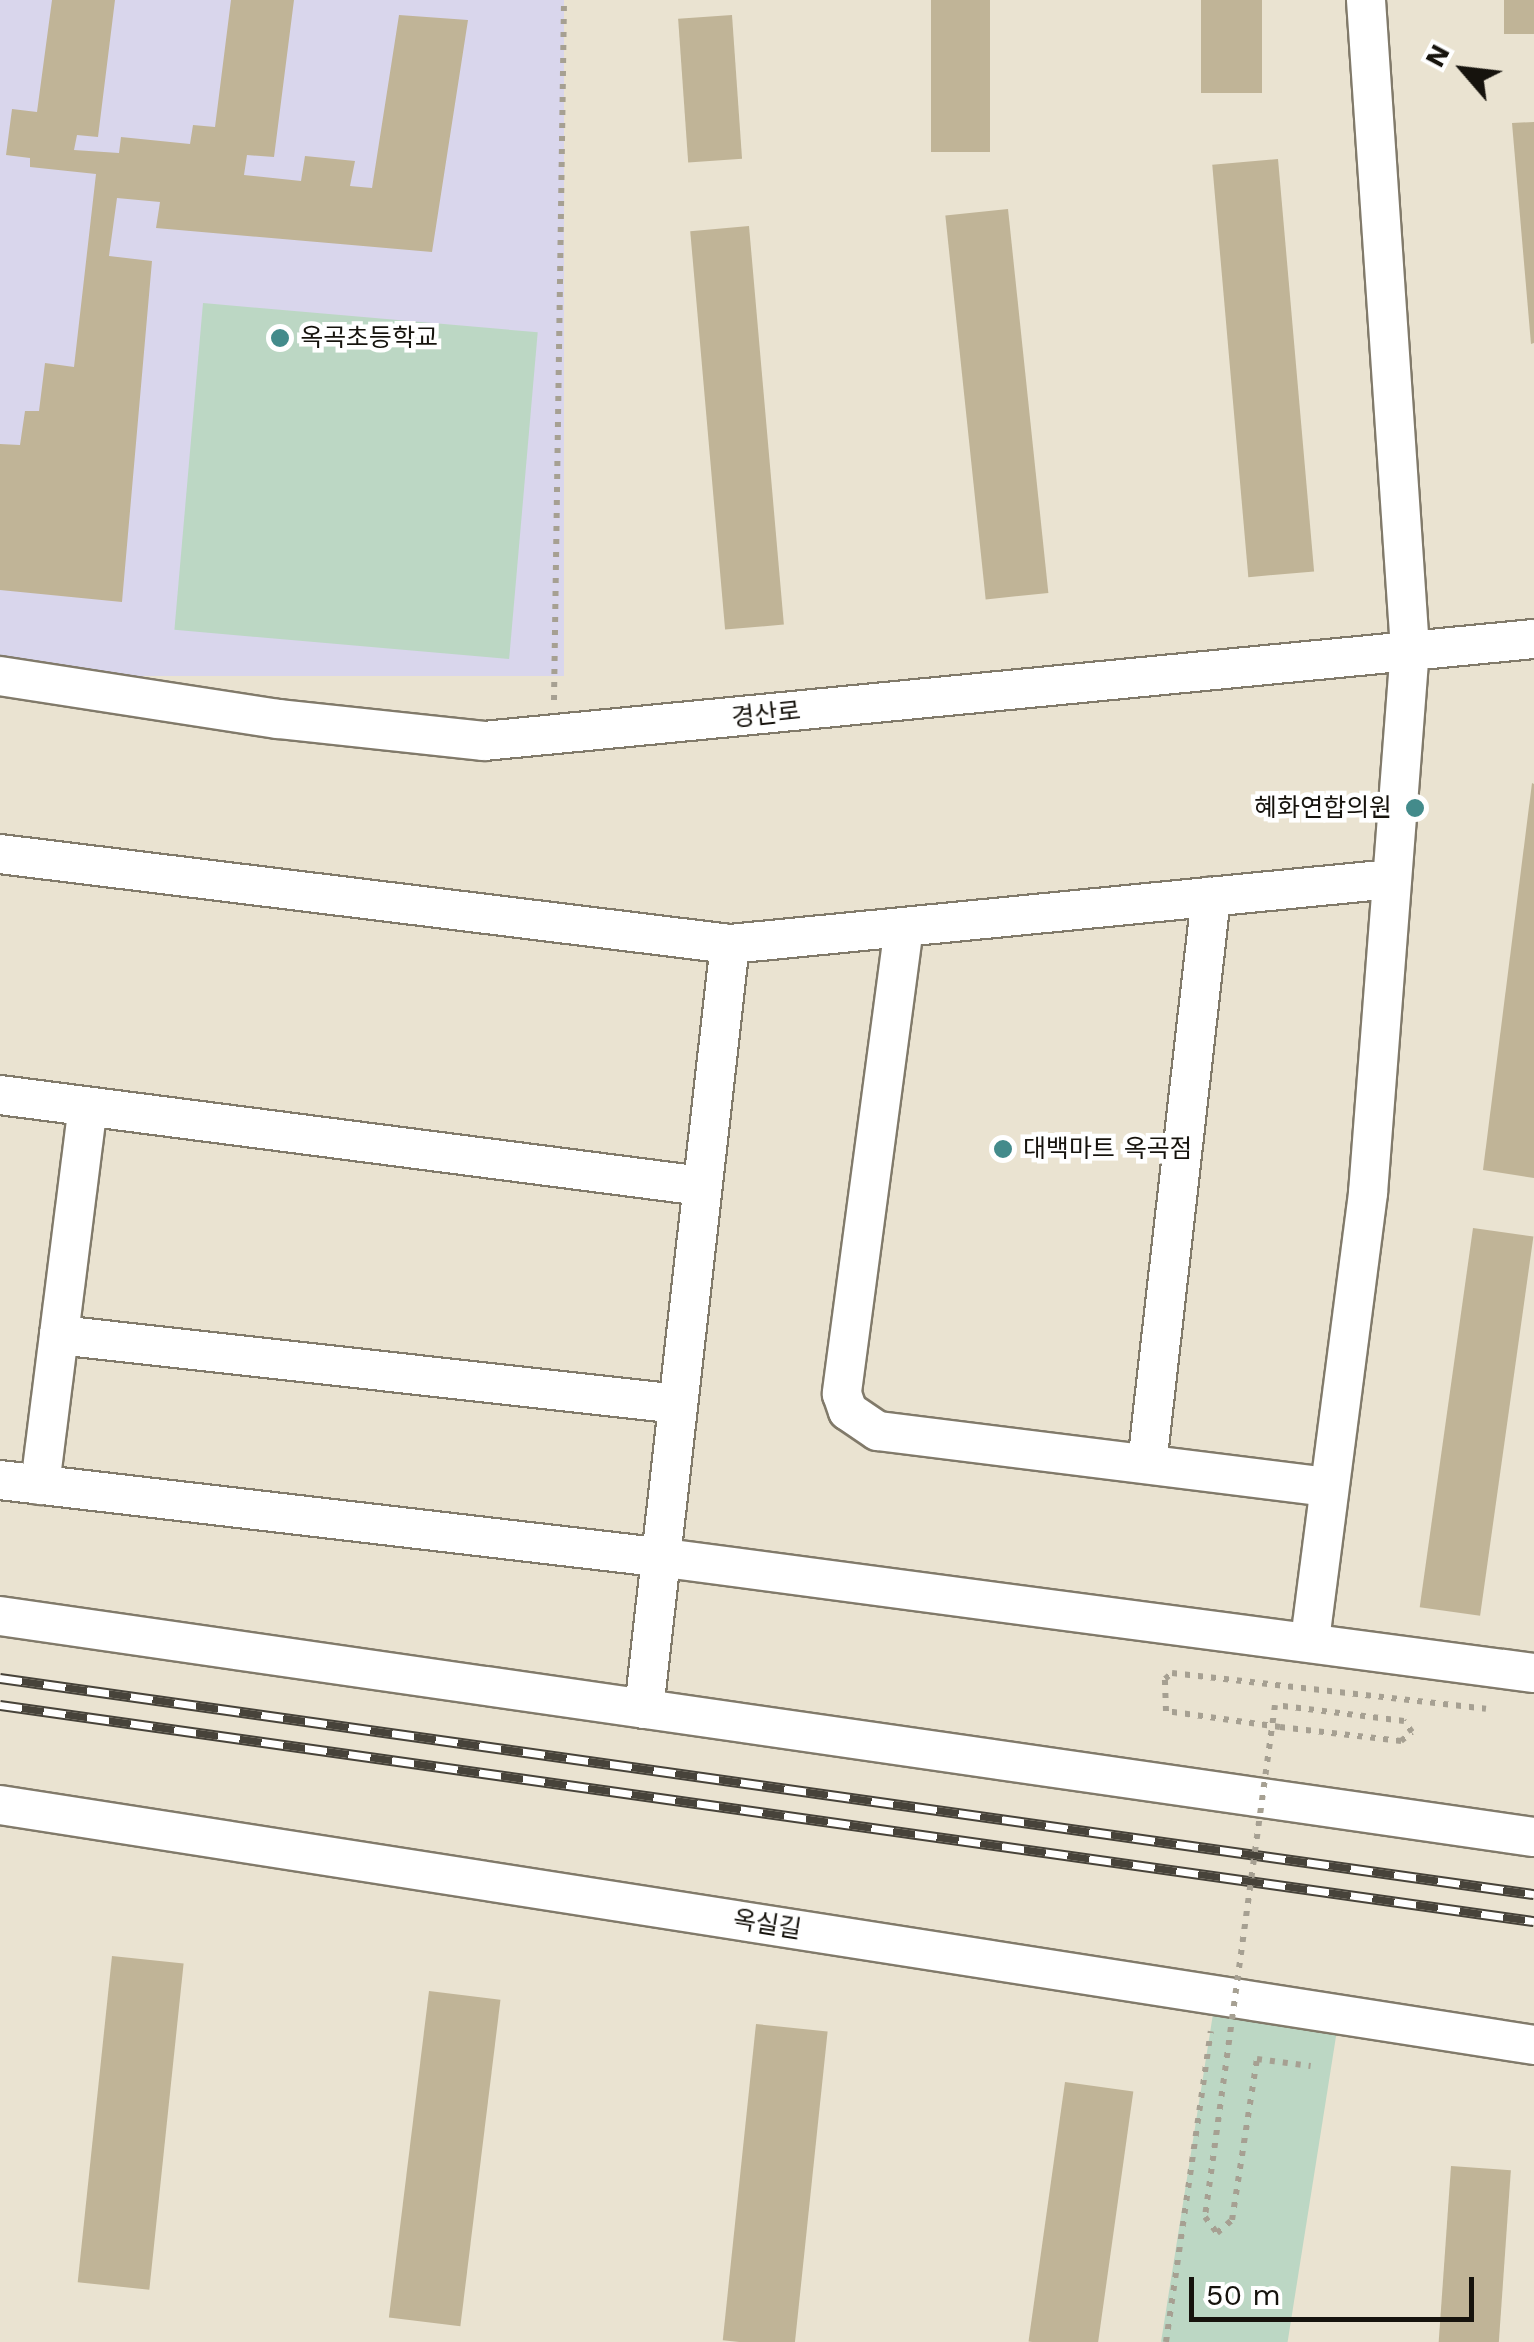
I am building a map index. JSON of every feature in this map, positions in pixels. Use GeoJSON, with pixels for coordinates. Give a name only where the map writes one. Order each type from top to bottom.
{"type":"FeatureCollection","features":[{"type":"Feature","properties":{"kind":"street"},"geometry":{"type":"LineString","coordinates":[[1310,1640],[1368,1193],[1410,650],[1366,0]]}},
{"type":"Feature","properties":{"kind":"street","name":"경산로"},"geometry":{"type":"LineString","coordinates":[[0,676],[412,737],[554,736],[1534,639]]}},
{"type":"Feature","properties":{"kind":"street"},"geometry":{"type":"LineString","coordinates":[[0,854],[730,944],[1392,879]]}},
{"type":"Feature","properties":{"kind":"street"},"geometry":{"type":"LineString","coordinates":[[1147,1464],[1210,897]]}},
{"type":"Feature","properties":{"kind":"street"},"geometry":{"type":"LineString","coordinates":[[904,927],[842,1394],[848,1411],[878,1432],[1328,1487]]}},
{"type":"Feature","properties":{"kind":"street"},"geometry":{"type":"LineString","coordinates":[[644,1709],[665,1558],[678,1404],[730,944]]}},
{"type":"Feature","properties":{"kind":"street"},"geometry":{"type":"LineString","coordinates":[[0,1095],[702,1186]]}},
{"type":"Feature","properties":{"kind":"street"},"geometry":{"type":"LineString","coordinates":[[40,1486],[88,1107]]}},
{"type":"Feature","properties":{"kind":"street"},"geometry":{"type":"LineString","coordinates":[[60,1335],[678,1404]]}},
{"type":"Feature","properties":{"kind":"street"},"geometry":{"type":"LineString","coordinates":[[0,1480],[665,1558],[1310,1640],[1534,1673]]}},
{"type":"Feature","properties":{"kind":"street"},"geometry":{"type":"LineString","coordinates":[[0,1616],[1534,1837]]}},
{"type":"Feature","properties":{"kind":"street","name":"옥실길"},"geometry":{"type":"LineString","coordinates":[[0,1805],[1534,2045]]}},
{"type":"Feature","properties":{"kind":"path"},"geometry":{"type":"LineString","coordinates":[[554,736],[564,0]]}},
{"type":"Feature","properties":{"kind":"path"},"geometry":{"type":"LineString","coordinates":[[1310,2066],[1257,2059],[1232,2220],[1226,2230],[1208,2228],[1205,2218],[1258,1834],[1260,1815],[1270,1742],[1272,1723],[1275,1705],[1410,1726],[1412,1732],[1400,1741],[1280,1727],[1264,1726],[1166,1711],[1165,1679],[1172,1672],[1486,1710]]}},
{"type":"Feature","properties":{"kind":"path"},"geometry":{"type":"LineString","coordinates":[[1166,2342],[1216,1995]]}},
{"type":"Feature","properties":{"kind":"shaded area","name":"옥곡초등학교"},"geometry":{"type":"Polygon","coordinates":[[[0,0],[564,0],[564,676],[0,676],[0,0]]]}},
{"type":"Feature","properties":{"kind":"green space"},"geometry":{"type":"Polygon","coordinates":[[[203,303],[538,332],[509,659],[174,630],[203,303]]]}},
{"type":"Feature","properties":{"kind":"green space"},"geometry":{"type":"Polygon","coordinates":[[[1216,1995],[1339,2015],[1288,2342],[1161,2342],[1216,1995]]]}},
{"type":"Feature","properties":{"kind":"building"},"geometry":{"type":"Polygon","coordinates":[[[52,0],[115,0],[98,137],[77,135],[74,150],[119,153],[121,137],[190,144],[193,125],[215,127],[231,0],[294,0],[274,157],[247,155],[244,175],[301,181],[305,156],[355,161],[350,186],[372,188],[399,15],[468,20],[432,252],[156,228],[160,202],[117,198],[109,256],[152,261],[122,602],[0,590],[0,444],[20,445],[25,411],[39,411],[45,363],[74,367],[96,174],[30,167],[30,158],[6,155],[12,109],[37,112],[52,0]]]}},
{"type":"Feature","properties":{"kind":"building"},"geometry":{"type":"Polygon","coordinates":[[[931,0],[990,0],[990,152],[931,152],[931,0]]]}},
{"type":"Feature","properties":{"kind":"building"},"geometry":{"type":"Polygon","coordinates":[[[1201,0],[1262,0],[1262,93],[1201,93],[1201,0]]]}},
{"type":"Feature","properties":{"kind":"building"},"geometry":{"type":"Polygon","coordinates":[[[1504,0],[1534,0],[1534,34],[1504,34],[1504,0]]]}},
{"type":"Feature","properties":{"kind":"building"},"geometry":{"type":"Polygon","coordinates":[[[732,15],[742,159],[688,162],[678,19],[732,15]]]}},
{"type":"Feature","properties":{"kind":"building"},"geometry":{"type":"Polygon","coordinates":[[[1534,122],[1534,343],[1531,344],[1512,123],[1534,122]]]}},
{"type":"Feature","properties":{"kind":"building"},"geometry":{"type":"Polygon","coordinates":[[[1278,159],[1314,571],[1248,577],[1212,165],[1278,159]]]}},
{"type":"Feature","properties":{"kind":"building"},"geometry":{"type":"Polygon","coordinates":[[[1008,209],[1048,593],[986,599],[945,216],[1008,209]]]}},
{"type":"Feature","properties":{"kind":"building"},"geometry":{"type":"Polygon","coordinates":[[[749,226],[784,624],[725,630],[690,231],[749,226]]]}},
{"type":"Feature","properties":{"kind":"building"},"geometry":{"type":"Polygon","coordinates":[[[1534,784],[1534,1178],[1483,1170],[1534,784]]]}},
{"type":"Feature","properties":{"kind":"building"},"geometry":{"type":"Polygon","coordinates":[[[1473,1228],[1533,1236],[1480,1616],[1420,1607],[1473,1228]]]}},
{"type":"Feature","properties":{"kind":"building"},"geometry":{"type":"Polygon","coordinates":[[[112,1956],[184,1964],[149,2290],[78,2282],[112,1956]]]}},
{"type":"Feature","properties":{"kind":"building"},"geometry":{"type":"Polygon","coordinates":[[[429,1991],[500,2000],[460,2326],[389,2318],[429,1991]]]}},
{"type":"Feature","properties":{"kind":"building"},"geometry":{"type":"Polygon","coordinates":[[[756,2024],[828,2032],[795,2342],[723,2340],[756,2024]]]}},
{"type":"Feature","properties":{"kind":"building"},"geometry":{"type":"Polygon","coordinates":[[[1065,2082],[1133,2092],[1098,2342],[1029,2341],[1065,2082]]]}},
{"type":"Feature","properties":{"kind":"building"},"geometry":{"type":"Polygon","coordinates":[[[1451,2166],[1511,2170],[1499,2342],[1439,2342],[1451,2166]]]}},
{"type":"Feature","properties":{"kind":"railway"},"geometry":{"type":"LineString","coordinates":[[0,1678],[1534,1894]]}},
{"type":"Feature","properties":{"kind":"railway"},"geometry":{"type":"LineString","coordinates":[[0,1705],[1534,1921]]}},
{"type":"Feature","properties":{"kind":"place","name":"옥곡초등학교"},"geometry":{"type":"Point","coordinates":[280,338]}},
{"type":"Feature","properties":{"kind":"place","name":"혜화연합의원"},"geometry":{"type":"Point","coordinates":[1415,808]}},
{"type":"Feature","properties":{"kind":"place","name":"대백마트 옥곡점"},"geometry":{"type":"Point","coordinates":[1003,1149]}}]}
